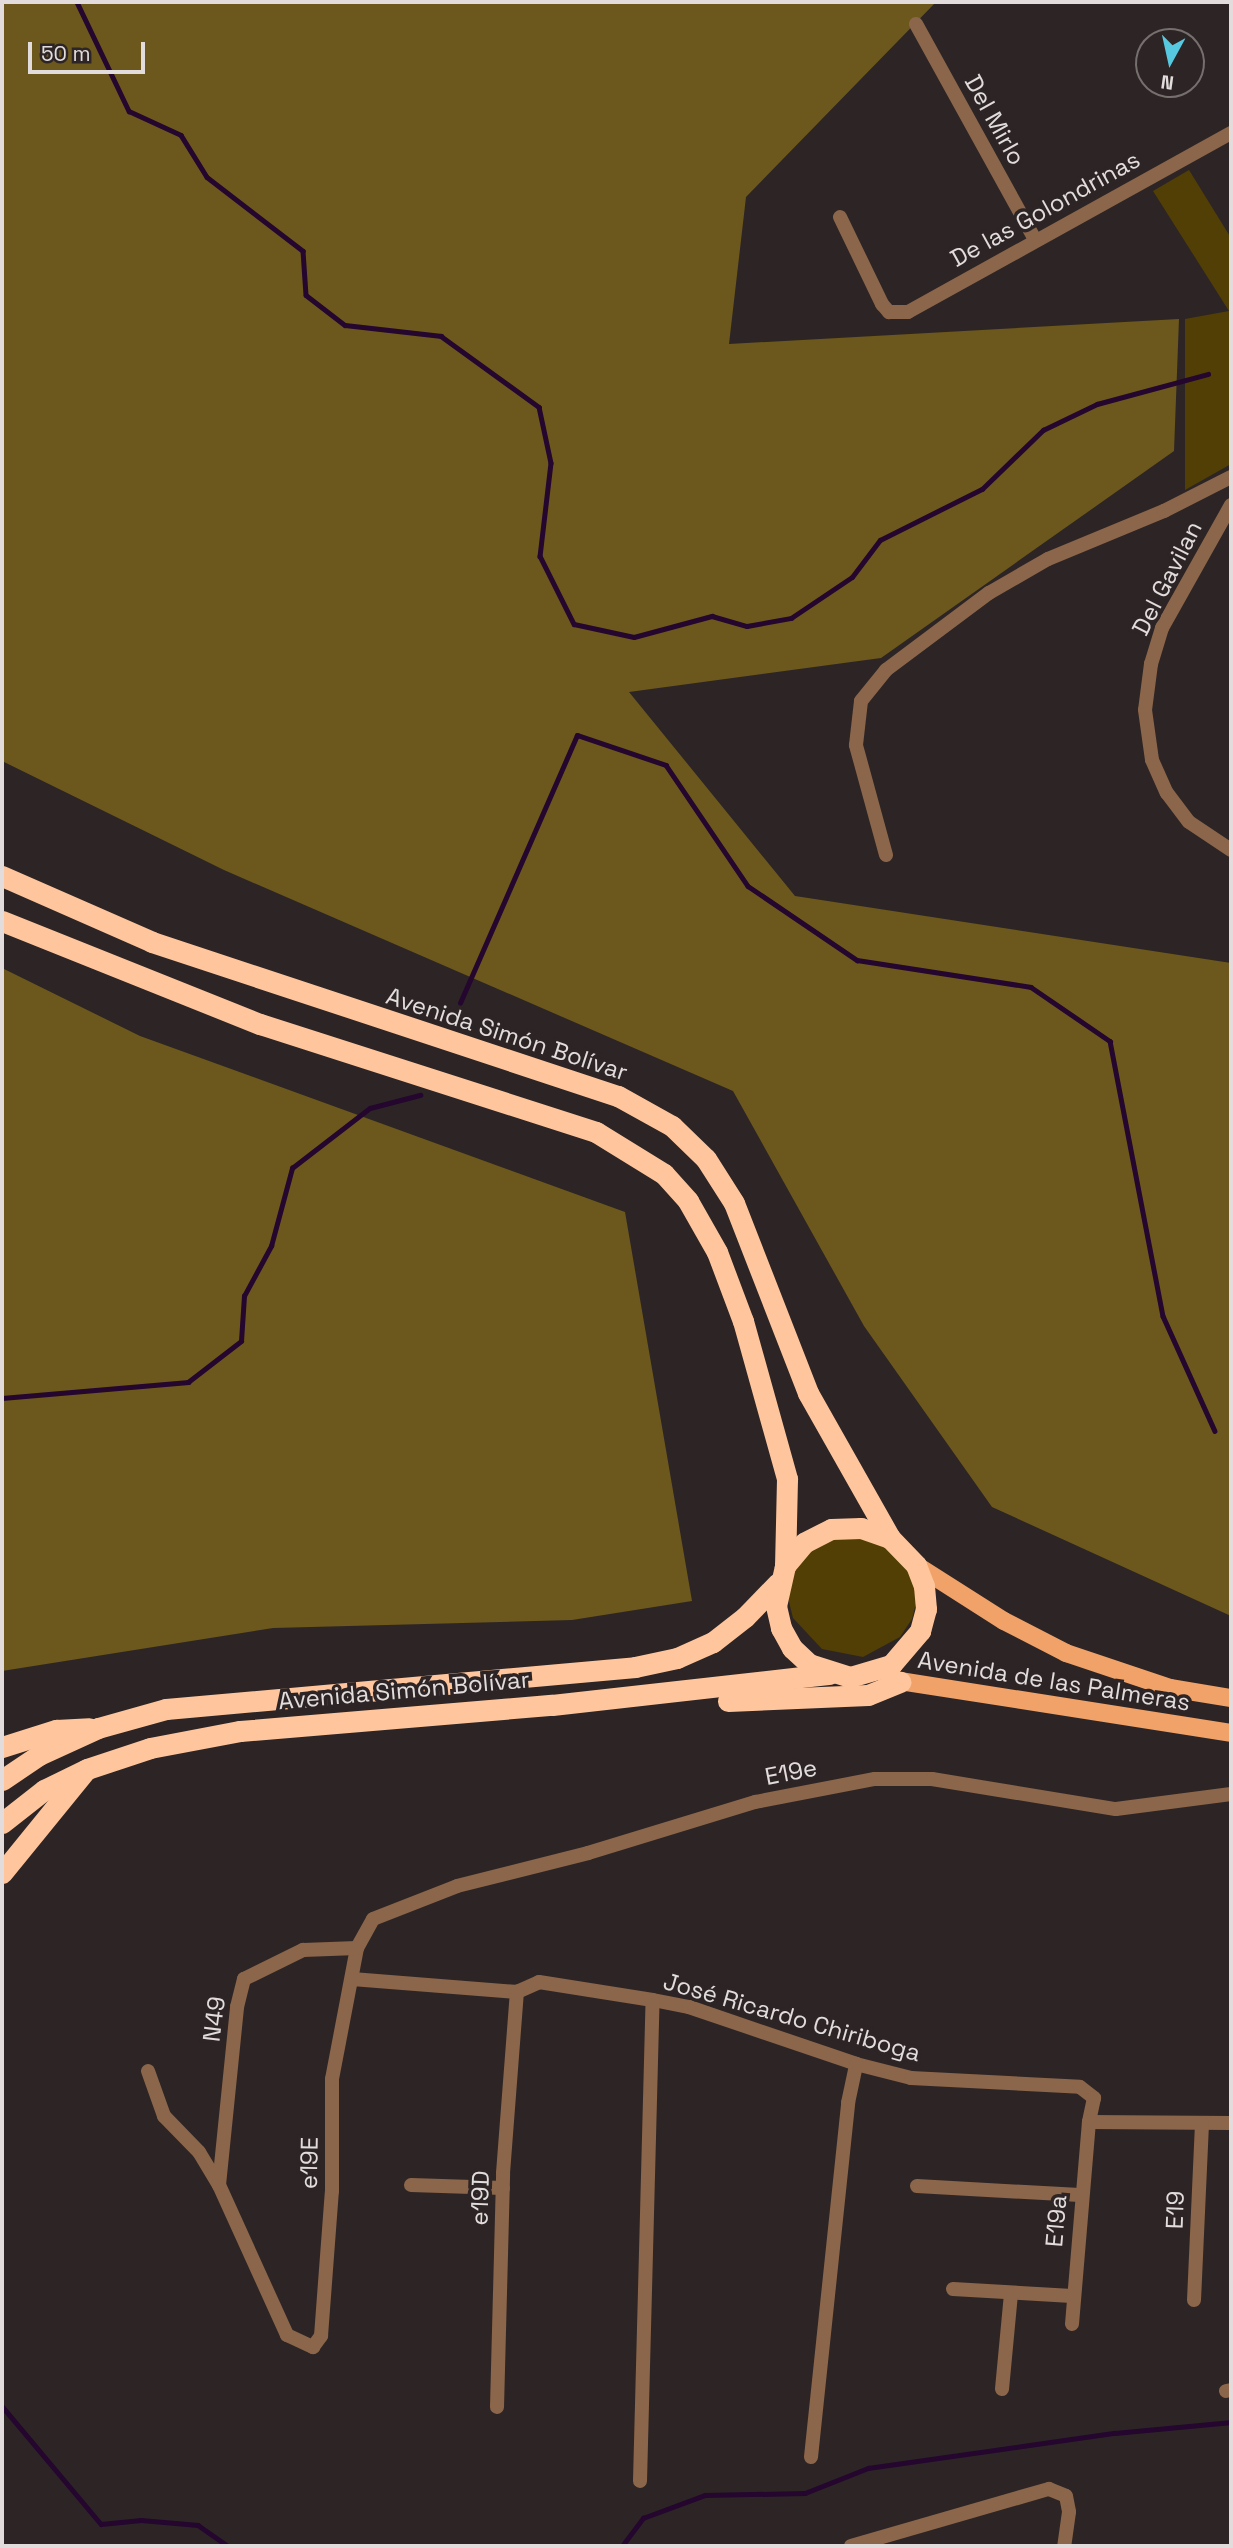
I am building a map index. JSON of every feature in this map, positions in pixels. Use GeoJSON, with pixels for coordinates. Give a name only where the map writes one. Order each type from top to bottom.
{"type":"FeatureCollection","features":[{"type":"Feature","properties":{"kind":"highway","name":"Avenida Simón Bolívar"},"geometry":{"type":"LineString","coordinates":[[2,876],[152,942],[618,1096],[672,1126],[706,1159],[734,1202],[808,1393],[890,1538]]}},
{"type":"Feature","properties":{"kind":"highway"},"geometry":{"type":"LineString","coordinates":[[2,921],[260,1024],[596,1132],[664,1174],[688,1201],[718,1252],[743,1321],[787,1479],[781,1574],[776,1606],[786,1638],[809,1664],[830,1674],[870,1674],[900,1657],[920,1631],[926,1609],[916,1565],[890,1538],[861,1528],[831,1530],[804,1543],[781,1574]]}},
{"type":"Feature","properties":{"kind":"highway","name":"Avenida Simón Bolívar"},"geometry":{"type":"LineString","coordinates":[[2,1780],[39,1755],[98,1728],[166,1709],[635,1667],[677,1658],[713,1642],[745,1618],[781,1574]]}},
{"type":"Feature","properties":{"kind":"highway","name":"Avenida Simón Bolívar"},"geometry":{"type":"LineString","coordinates":[[2,1824],[44,1790],[87,1769],[150,1748],[240,1731],[552,1705],[830,1674]]}},
{"type":"Feature","properties":{"kind":"highway"},"geometry":{"type":"LineString","coordinates":[[552,1705],[571,1711],[602,1711],[804,1695],[867,1695],[901,1682]]}},
{"type":"Feature","properties":{"kind":"highway"},"geometry":{"type":"LineString","coordinates":[[2,1747],[56,1730],[98,1728]]}},
{"type":"Feature","properties":{"kind":"highway"},"geometry":{"type":"LineString","coordinates":[[2,1873],[87,1769]]}},
{"type":"Feature","properties":{"kind":"main road","name":"Avenida de las Palmeras"},"geometry":{"type":"LineString","coordinates":[[916,1565],[1004,1621],[1066,1653],[1170,1688],[1231,1698]]}},
{"type":"Feature","properties":{"kind":"main road","name":"Avenida de las Palmeras"},"geometry":{"type":"LineString","coordinates":[[870,1674],[901,1682],[1231,1733]]}},
{"type":"Feature","properties":{"kind":"street","name":"Del Mirlo"},"geometry":{"type":"LineString","coordinates":[[916,24],[1034,238]]}},
{"type":"Feature","properties":{"kind":"street","name":"De las Golondrinas"},"geometry":{"type":"LineString","coordinates":[[840,216],[882,304],[890,312],[908,312],[1034,238],[1231,134]]}},
{"type":"Feature","properties":{"kind":"street"},"geometry":{"type":"LineString","coordinates":[[886,855],[856,745],[861,701],[886,670],[989,593],[1048,559],[1164,511],[1231,477]]}},
{"type":"Feature","properties":{"kind":"street","name":"Del Gavilan"},"geometry":{"type":"LineString","coordinates":[[1231,505],[1162,628],[1151,664],[1146,710],[1152,760],[1167,793],[1189,822],[1209,838],[1231,850]]}},
{"type":"Feature","properties":{"kind":"street"},"geometry":{"type":"LineString","coordinates":[[1209,838],[1231,839]]}},
{"type":"Feature","properties":{"kind":"street","name":"E19e"},"geometry":{"type":"LineString","coordinates":[[373,1919],[457,1886],[588,1853],[755,1802],[875,1779],[932,1779],[1116,1809],[1231,1794]]}},
{"type":"Feature","properties":{"kind":"street","name":"e19E"},"geometry":{"type":"LineString","coordinates":[[219,2185],[287,2335],[313,2347],[321,2336],[331,2204],[332,2079],[357,1948],[373,1919]]}},
{"type":"Feature","properties":{"kind":"street","name":"N49"},"geometry":{"type":"LineString","coordinates":[[219,2185],[237,2007],[244,1979],[303,1950],[357,1948]]}},
{"type":"Feature","properties":{"kind":"street","name":"José Ricardo Chiriboga"},"geometry":{"type":"LineString","coordinates":[[352,1979],[517,1992],[539,1982],[653,2000],[736,2021],[856,2064],[911,2078],[1080,2087],[1094,2098],[1089,2122]]}},
{"type":"Feature","properties":{"kind":"street","name":"e19D"},"geometry":{"type":"LineString","coordinates":[[497,2407],[503,2188],[517,1992]]}},
{"type":"Feature","properties":{"kind":"street"},"geometry":{"type":"LineString","coordinates":[[640,2480],[653,2000]]}},
{"type":"Feature","properties":{"kind":"street"},"geometry":{"type":"LineString","coordinates":[[811,2457],[846,2116],[856,2064]]}},
{"type":"Feature","properties":{"kind":"street"},"geometry":{"type":"LineString","coordinates":[[148,2071],[164,2116],[200,2152],[219,2185]]}},
{"type":"Feature","properties":{"kind":"street"},"geometry":{"type":"LineString","coordinates":[[1089,2122],[1231,2123]]}},
{"type":"Feature","properties":{"kind":"street","name":"E19a"},"geometry":{"type":"LineString","coordinates":[[1072,2324],[1080,2194],[1089,2122]]}},
{"type":"Feature","properties":{"kind":"street","name":"E19"},"geometry":{"type":"LineString","coordinates":[[1194,2300],[1202,2123]]}},
{"type":"Feature","properties":{"kind":"street"},"geometry":{"type":"LineString","coordinates":[[411,2185],[503,2188]]}},
{"type":"Feature","properties":{"kind":"street"},"geometry":{"type":"LineString","coordinates":[[916,2186],[1080,2194]]}},
{"type":"Feature","properties":{"kind":"street"},"geometry":{"type":"LineString","coordinates":[[953,2289],[1073,2296]]}},
{"type":"Feature","properties":{"kind":"street"},"geometry":{"type":"LineString","coordinates":[[1002,2389],[1010,2293]]}},
{"type":"Feature","properties":{"kind":"street"},"geometry":{"type":"LineString","coordinates":[[851,2546],[893,2540],[1049,2489],[1066,2496],[1069,2512],[1064,2546]]}},
{"type":"Feature","properties":{"kind":"shaded area"},"geometry":{"type":"Polygon","coordinates":[[[2,2],[936,2],[746,197],[729,344],[1179,319],[1174,451],[881,658],[629,692],[795,896],[1231,963],[1231,1616],[992,1507],[864,1326],[733,1091],[224,870],[2,761],[2,2]]]}},
{"type":"Feature","properties":{"kind":"shaded area"},"geometry":{"type":"Polygon","coordinates":[[[1189,170],[1231,238],[1231,464],[1185,490],[1185,319],[1229,311],[1153,191],[1189,170]]]}},
{"type":"Feature","properties":{"kind":"shaded area"},"geometry":{"type":"Polygon","coordinates":[[[2,968],[140,1036],[625,1212],[692,1601],[572,1620],[273,1628],[2,1671],[2,968]]]}},
{"type":"Feature","properties":{"kind":"shaded area"},"geometry":{"type":"Polygon","coordinates":[[[853,1529],[907,1558],[917,1599],[912,1619],[900,1637],[863,1657],[822,1649],[793,1618],[788,1598],[790,1577],[799,1558],[853,1529]]]}},
{"type":"Feature","properties":{"kind":"waterway"},"geometry":{"type":"LineString","coordinates":[[77,2],[129,111],[181,135],[207,177],[303,251],[306,295],[345,325],[441,336],[539,407],[551,463],[540,556],[574,624],[634,637],[712,616],[747,626],[791,618],[852,577],[880,540],[982,489],[1043,430],[1097,404],[1208,374]]}},
{"type":"Feature","properties":{"kind":"waterway"},"geometry":{"type":"LineString","coordinates":[[460,1003],[577,735],[666,765],[748,886],[857,960],[1031,987],[1110,1041],[1163,1316],[1215,1431]]}},
{"type":"Feature","properties":{"kind":"waterway"},"geometry":{"type":"LineString","coordinates":[[2,1398],[188,1382],[241,1341],[244,1296],[271,1246],[292,1168],[370,1108],[420,1095]]}},
{"type":"Feature","properties":{"kind":"waterway"},"geometry":{"type":"LineString","coordinates":[[2,2406],[101,2524],[141,2520],[198,2525],[228,2546]]}},
{"type":"Feature","properties":{"kind":"waterway"},"geometry":{"type":"LineString","coordinates":[[622,2546],[643,2518],[705,2495],[805,2493],[868,2468],[1115,2433],[1231,2422]]}}]}
